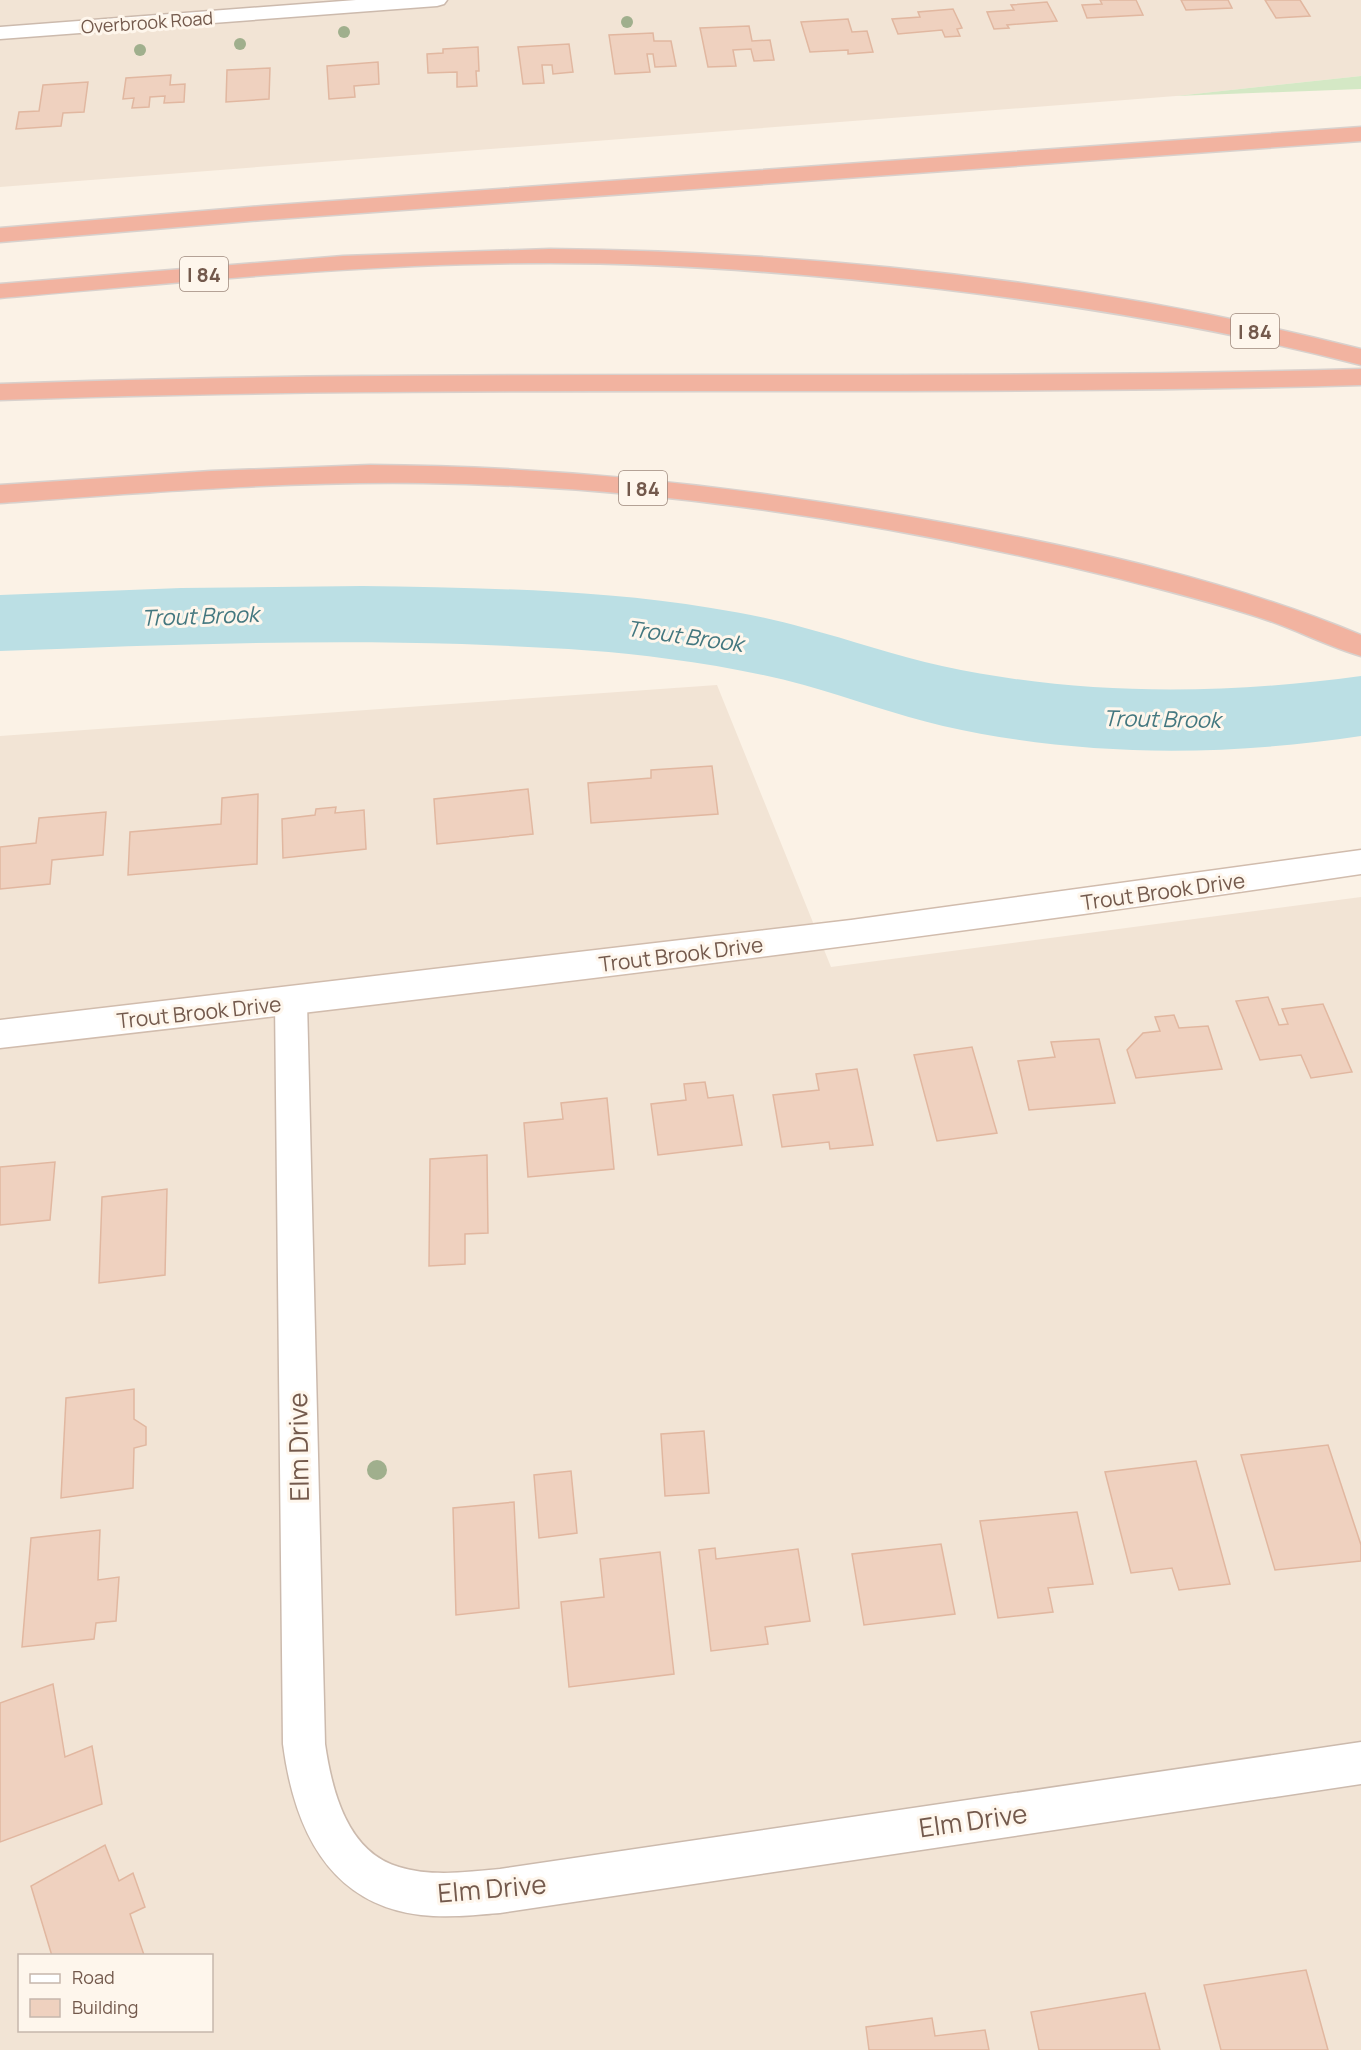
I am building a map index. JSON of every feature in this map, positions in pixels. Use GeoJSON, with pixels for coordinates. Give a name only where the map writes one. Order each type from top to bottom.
{"type":"FeatureCollection","features":[{"type":"Feature","properties":{"kind":"highway"},"geometry":{"type":"LineString","coordinates":[[0,235],[1361,134]]}},
{"type":"Feature","properties":{"kind":"highway","name":"I 84"},"geometry":{"type":"LineString","coordinates":[[0,291],[372,262],[483,257],[601,257],[766,265],[885,276],[1147,310],[1361,357]]}},
{"type":"Feature","properties":{"kind":"highway"},"geometry":{"type":"LineString","coordinates":[[0,392],[265,384],[1084,383],[1361,377]]}},
{"type":"Feature","properties":{"kind":"highway","name":"I 84"},"geometry":{"type":"LineString","coordinates":[[3,495],[282,475],[412,474],[544,478],[730,496],[1031,547],[1135,572],[1266,609],[1361,646]]}},
{"type":"Feature","properties":{"kind":"street","name":"Overbrook Road"},"geometry":{"type":"LineString","coordinates":[[0,33],[309,5],[437,0]]}},
{"type":"Feature","properties":{"kind":"street","name":"Trout Brook Drive"},"geometry":{"type":"LineString","coordinates":[[0,1034],[291,1001],[1043,909],[1361,862]]}},
{"type":"Feature","properties":{"kind":"street","name":"Elm Drive"},"geometry":{"type":"LineString","coordinates":[[291,1001],[304,1744],[307,1775],[325,1826],[337,1846],[353,1864],[367,1874],[398,1889],[420,1893],[476,1893],[1361,1763]]}},
{"type":"Feature","properties":{"kind":"shaded area"},"geometry":{"type":"Polygon","coordinates":[[[0,0],[1361,0],[1361,76],[1176,96],[0,187],[0,0]]]}},
{"type":"Feature","properties":{"kind":"shaded area"},"geometry":{"type":"Polygon","coordinates":[[[717,685],[831,967],[1361,897],[1361,2050],[0,2050],[0,736],[717,685]]]}},
{"type":"Feature","properties":{"kind":"green space"},"geometry":{"type":"Polygon","coordinates":[[[1361,76],[1361,89],[1176,96],[1361,76]]]}},
{"type":"Feature","properties":{"kind":"building"},"geometry":{"type":"Polygon","coordinates":[[[1100,0],[1136,0],[1143,15],[1087,18],[1082,5],[1102,4],[1100,0]]]}},
{"type":"Feature","properties":{"kind":"building"},"geometry":{"type":"Polygon","coordinates":[[[1181,0],[1228,0],[1232,8],[1186,10],[1181,0]]]}},
{"type":"Feature","properties":{"kind":"building"},"geometry":{"type":"Polygon","coordinates":[[[1265,0],[1300,0],[1310,16],[1276,18],[1265,0]]]}},
{"type":"Feature","properties":{"kind":"building"},"geometry":{"type":"Polygon","coordinates":[[[1047,2],[1057,21],[1007,25],[1009,28],[994,29],[987,12],[1014,10],[1011,5],[1047,2]]]}},
{"type":"Feature","properties":{"kind":"building"},"geometry":{"type":"Polygon","coordinates":[[[953,9],[962,28],[957,29],[960,36],[945,37],[942,30],[898,34],[892,19],[920,17],[918,12],[953,9]]]}},
{"type":"Feature","properties":{"kind":"building"},"geometry":{"type":"Polygon","coordinates":[[[848,19],[852,32],[867,31],[873,52],[848,54],[848,50],[810,52],[801,22],[848,19]]]}},
{"type":"Feature","properties":{"kind":"building"},"geometry":{"type":"Polygon","coordinates":[[[749,26],[752,41],[770,40],[774,60],[754,61],[751,49],[733,50],[736,66],[708,67],[700,28],[749,26]]]}},
{"type":"Feature","properties":{"kind":"building"},"geometry":{"type":"Polygon","coordinates":[[[653,33],[654,41],[671,41],[676,66],[655,67],[653,54],[647,54],[650,72],[615,74],[609,35],[653,33]]]}},
{"type":"Feature","properties":{"kind":"building"},"geometry":{"type":"Polygon","coordinates":[[[569,44],[573,72],[553,74],[552,65],[542,65],[544,83],[523,84],[518,47],[569,44]]]}},
{"type":"Feature","properties":{"kind":"building"},"geometry":{"type":"Polygon","coordinates":[[[478,47],[477,86],[457,87],[457,72],[428,73],[427,54],[443,53],[443,49],[478,47]]]}},
{"type":"Feature","properties":{"kind":"building"},"geometry":{"type":"Polygon","coordinates":[[[378,62],[379,84],[354,86],[355,97],[329,99],[327,66],[378,62]]]}},
{"type":"Feature","properties":{"kind":"building"},"geometry":{"type":"Polygon","coordinates":[[[270,68],[269,99],[226,102],[227,70],[270,68]]]}},
{"type":"Feature","properties":{"kind":"building"},"geometry":{"type":"Polygon","coordinates":[[[171,75],[170,85],[185,84],[184,102],[164,103],[165,96],[150,97],[149,107],[132,108],[134,98],[123,99],[126,78],[171,75]]]}},
{"type":"Feature","properties":{"kind":"building"},"geometry":{"type":"Polygon","coordinates":[[[88,82],[84,112],[63,113],[61,126],[16,129],[19,112],[39,111],[43,85],[88,82]]]}},
{"type":"Feature","properties":{"kind":"building"},"geometry":{"type":"Polygon","coordinates":[[[712,766],[718,814],[591,823],[588,783],[651,778],[651,770],[712,766]]]}},
{"type":"Feature","properties":{"kind":"building"},"geometry":{"type":"Polygon","coordinates":[[[528,789],[533,834],[437,844],[434,799],[528,789]]]}},
{"type":"Feature","properties":{"kind":"building"},"geometry":{"type":"Polygon","coordinates":[[[258,794],[257,864],[128,875],[130,832],[221,824],[222,798],[258,794]]]}},
{"type":"Feature","properties":{"kind":"building"},"geometry":{"type":"Polygon","coordinates":[[[336,807],[335,813],[364,810],[366,849],[283,858],[282,819],[315,815],[316,809],[336,807]]]}},
{"type":"Feature","properties":{"kind":"building"},"geometry":{"type":"Polygon","coordinates":[[[106,812],[103,855],[52,860],[50,884],[0,889],[0,847],[36,843],[39,818],[106,812]]]}},
{"type":"Feature","properties":{"kind":"building"},"geometry":{"type":"Polygon","coordinates":[[[1268,997],[1279,1025],[1288,1024],[1282,1009],[1323,1004],[1352,1072],[1311,1078],[1301,1055],[1260,1060],[1236,1001],[1268,997]]]}},
{"type":"Feature","properties":{"kind":"building"},"geometry":{"type":"Polygon","coordinates":[[[1174,1015],[1179,1028],[1208,1026],[1222,1069],[1136,1078],[1127,1050],[1143,1033],[1160,1031],[1155,1017],[1174,1015]]]}},
{"type":"Feature","properties":{"kind":"building"},"geometry":{"type":"Polygon","coordinates":[[[1099,1039],[1115,1103],[1029,1110],[1018,1061],[1055,1057],[1051,1042],[1099,1039]]]}},
{"type":"Feature","properties":{"kind":"building"},"geometry":{"type":"Polygon","coordinates":[[[972,1047],[997,1133],[937,1141],[914,1055],[972,1047]]]}},
{"type":"Feature","properties":{"kind":"building"},"geometry":{"type":"Polygon","coordinates":[[[857,1069],[873,1145],[830,1149],[829,1142],[782,1147],[773,1095],[819,1090],[816,1074],[857,1069]]]}},
{"type":"Feature","properties":{"kind":"building"},"geometry":{"type":"Polygon","coordinates":[[[705,1082],[708,1098],[733,1095],[742,1145],[658,1155],[651,1104],[686,1100],[684,1084],[705,1082]]]}},
{"type":"Feature","properties":{"kind":"building"},"geometry":{"type":"Polygon","coordinates":[[[607,1098],[614,1169],[528,1177],[524,1123],[563,1119],[561,1103],[607,1098]]]}},
{"type":"Feature","properties":{"kind":"building"},"geometry":{"type":"Polygon","coordinates":[[[487,1155],[488,1233],[465,1234],[465,1264],[429,1266],[430,1159],[487,1155]]]}},
{"type":"Feature","properties":{"kind":"building"},"geometry":{"type":"Polygon","coordinates":[[[55,1162],[50,1220],[0,1225],[0,1167],[55,1162]]]}},
{"type":"Feature","properties":{"kind":"building"},"geometry":{"type":"Polygon","coordinates":[[[167,1189],[165,1275],[99,1283],[102,1197],[167,1189]]]}},
{"type":"Feature","properties":{"kind":"building"},"geometry":{"type":"Polygon","coordinates":[[[134,1389],[134,1419],[146,1427],[146,1445],[134,1448],[133,1488],[61,1498],[66,1398],[134,1389]]]}},
{"type":"Feature","properties":{"kind":"building"},"geometry":{"type":"Polygon","coordinates":[[[704,1431],[709,1493],[665,1496],[661,1434],[704,1431]]]}},
{"type":"Feature","properties":{"kind":"building"},"geometry":{"type":"Polygon","coordinates":[[[1328,1445],[1361,1545],[1361,1561],[1275,1570],[1241,1455],[1328,1445]]]}},
{"type":"Feature","properties":{"kind":"building"},"geometry":{"type":"Polygon","coordinates":[[[1196,1461],[1230,1584],[1179,1590],[1172,1568],[1131,1573],[1105,1472],[1196,1461]]]}},
{"type":"Feature","properties":{"kind":"building"},"geometry":{"type":"Polygon","coordinates":[[[571,1471],[577,1533],[539,1538],[534,1475],[571,1471]]]}},
{"type":"Feature","properties":{"kind":"building"},"geometry":{"type":"Polygon","coordinates":[[[514,1502],[519,1608],[456,1615],[453,1508],[514,1502]]]}},
{"type":"Feature","properties":{"kind":"building"},"geometry":{"type":"Polygon","coordinates":[[[1077,1512],[1093,1584],[1048,1588],[1053,1612],[998,1618],[980,1521],[1077,1512]]]}},
{"type":"Feature","properties":{"kind":"building"},"geometry":{"type":"Polygon","coordinates":[[[100,1530],[98,1580],[119,1577],[116,1621],[96,1623],[94,1639],[22,1647],[31,1538],[100,1530]]]}},
{"type":"Feature","properties":{"kind":"building"},"geometry":{"type":"Polygon","coordinates":[[[941,1544],[955,1614],[864,1625],[852,1554],[941,1544]]]}},
{"type":"Feature","properties":{"kind":"building"},"geometry":{"type":"Polygon","coordinates":[[[715,1548],[716,1559],[798,1549],[810,1621],[765,1627],[768,1644],[711,1651],[699,1550],[715,1548]]]}},
{"type":"Feature","properties":{"kind":"building"},"geometry":{"type":"Polygon","coordinates":[[[660,1552],[674,1674],[569,1687],[561,1602],[604,1597],[600,1559],[660,1552]]]}},
{"type":"Feature","properties":{"kind":"building"},"geometry":{"type":"Polygon","coordinates":[[[53,1684],[65,1757],[92,1746],[102,1804],[0,1842],[0,1703],[53,1684]]]}},
{"type":"Feature","properties":{"kind":"building"},"geometry":{"type":"Polygon","coordinates":[[[105,1845],[119,1881],[133,1873],[145,1907],[130,1914],[144,1954],[51,1954],[31,1886],[105,1845]]]}},
{"type":"Feature","properties":{"kind":"building"},"geometry":{"type":"Polygon","coordinates":[[[1306,1970],[1328,2050],[1221,2050],[1204,1985],[1306,1970]]]}},
{"type":"Feature","properties":{"kind":"building"},"geometry":{"type":"Polygon","coordinates":[[[1145,1993],[1160,2050],[1039,2050],[1031,2012],[1145,1993]]]}},
{"type":"Feature","properties":{"kind":"building"},"geometry":{"type":"Polygon","coordinates":[[[932,2018],[935,2036],[985,2030],[989,2050],[869,2050],[866,2027],[932,2018]]]}},
{"type":"Feature","properties":{"kind":"waterway","name":"Trout Brook"},"geometry":{"type":"LineString","coordinates":[[0,623],[181,616],[362,614],[483,617],[612,624],[736,641],[804,656],[943,696],[1047,713],[1152,721],[1204,721],[1257,718],[1361,706]]}}]}
